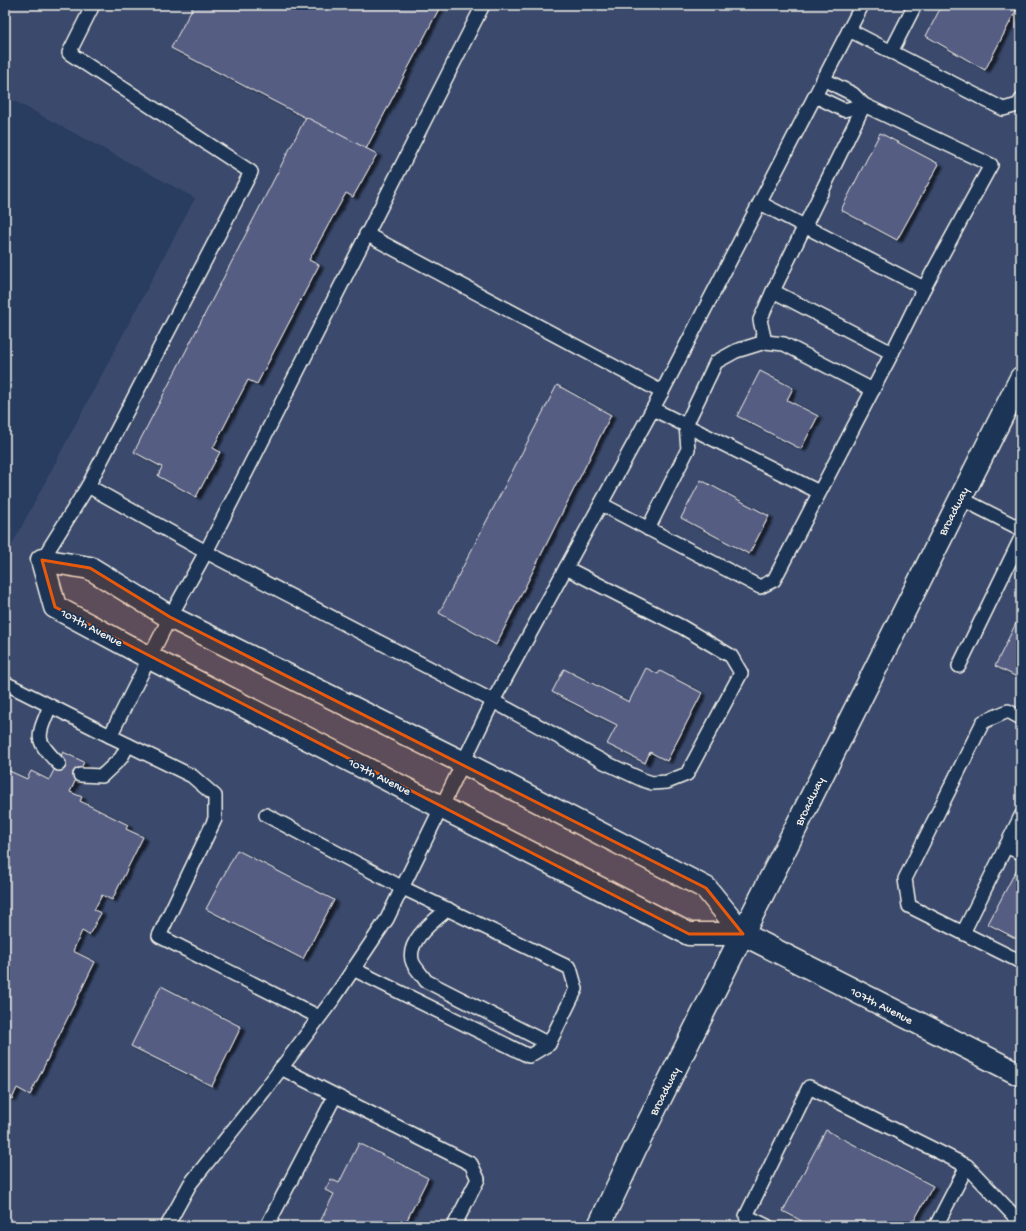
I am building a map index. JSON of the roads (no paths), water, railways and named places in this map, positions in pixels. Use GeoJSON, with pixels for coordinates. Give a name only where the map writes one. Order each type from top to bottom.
{"type":"FeatureCollection","features":[{"type":"Feature","properties":{"kind":"street","name":"Broadway"},"geometry":{"type":"LineString","coordinates":[[599,1226],[635,1149],[1021,378]]}},
{"type":"Feature","properties":{"kind":"street","name":"107th Avenue"},"geometry":{"type":"LineString","coordinates":[[743,934],[689,934],[150,658],[55,607],[42,560],[90,568],[170,617],[462,762],[706,888],[743,934],[1021,1075]]}},
{"type":"Feature","properties":{"kind":"lane"},"geometry":{"type":"LineString","coordinates":[[42,560],[88,486],[251,172],[69,53],[93,5]]}},
{"type":"Feature","properties":{"kind":"lane"},"geometry":{"type":"LineString","coordinates":[[110,736],[170,617],[206,552],[483,5]]}},
{"type":"Feature","properties":{"kind":"lane"},"geometry":{"type":"LineString","coordinates":[[167,1226],[190,1184],[319,1017],[387,919],[404,888],[462,762],[493,701],[653,409],[862,5]]}},
{"type":"Feature","properties":{"kind":"lane"},"geometry":{"type":"LineString","coordinates":[[891,52],[915,5]]}},
{"type":"Feature","properties":{"kind":"lane"},"geometry":{"type":"LineString","coordinates":[[849,30],[1003,109],[1018,105],[1021,100]]}},
{"type":"Feature","properties":{"kind":"lane"},"geometry":{"type":"LineString","coordinates":[[600,504],[760,586],[774,580],[873,390],[924,288],[991,165],[864,105],[853,94],[823,79]]}},
{"type":"Feature","properties":{"kind":"lane"},"geometry":{"type":"LineString","coordinates":[[815,96],[844,110],[864,105]]}},
{"type":"Feature","properties":{"kind":"lane"},"geometry":{"type":"LineString","coordinates":[[766,342],[760,320],[864,105]]}},
{"type":"Feature","properties":{"kind":"lane"},"geometry":{"type":"LineString","coordinates":[[760,202],[924,288]]}},
{"type":"Feature","properties":{"kind":"lane"},"geometry":{"type":"LineString","coordinates":[[366,234],[662,392]]}},
{"type":"Feature","properties":{"kind":"lane"},"geometry":{"type":"LineString","coordinates":[[773,291],[892,353]]}},
{"type":"Feature","properties":{"kind":"lane"},"geometry":{"type":"LineString","coordinates":[[648,529],[688,449],[686,425],[716,362],[736,351],[766,342],[784,344],[873,390]]}},
{"type":"Feature","properties":{"kind":"lane"},"geometry":{"type":"LineString","coordinates":[[653,409],[819,492]]}},
{"type":"Feature","properties":{"kind":"lane"},"geometry":{"type":"LineString","coordinates":[[88,486],[206,552],[493,701],[604,762],[652,783],[667,782],[687,774],[741,673],[731,656],[682,627],[566,568]]}},
{"type":"Feature","properties":{"kind":"lane"},"geometry":{"type":"LineString","coordinates":[[960,498],[1021,529]]}},
{"type":"Feature","properties":{"kind":"lane"},"geometry":{"type":"LineString","coordinates":[[959,666],[1021,538]]}},
{"type":"Feature","properties":{"kind":"lane"},"geometry":{"type":"LineString","coordinates":[[5,683],[192,776],[215,796],[215,819],[159,936],[319,1017]]}},
{"type":"Feature","properties":{"kind":"lane"},"geometry":{"type":"LineString","coordinates":[[50,706],[40,733],[42,747],[59,764]]}},
{"type":"Feature","properties":{"kind":"lane"},"geometry":{"type":"LineString","coordinates":[[1021,718],[1008,712],[982,722],[905,880],[909,906],[1021,962]]}},
{"type":"Feature","properties":{"kind":"lane"},"geometry":{"type":"LineString","coordinates":[[80,775],[102,776],[121,758],[128,745]]}},
{"type":"Feature","properties":{"kind":"lane"},"geometry":{"type":"LineString","coordinates":[[266,815],[404,888],[570,968],[576,989],[549,1044],[529,1056],[353,969]]}},
{"type":"Feature","properties":{"kind":"lane"},"geometry":{"type":"LineString","coordinates":[[963,933],[1013,840],[1021,816]]}},
{"type":"Feature","properties":{"kind":"lane"},"geometry":{"type":"LineString","coordinates":[[1013,840],[1021,853]]}},
{"type":"Feature","properties":{"kind":"lane"},"geometry":{"type":"LineString","coordinates":[[448,909],[422,931],[412,949],[412,962],[426,981],[549,1044]]}},
{"type":"Feature","properties":{"kind":"lane"},"geometry":{"type":"LineString","coordinates":[[281,1068],[471,1164],[478,1179],[454,1226]]}},
{"type":"Feature","properties":{"kind":"lane"},"geometry":{"type":"LineString","coordinates":[[767,1226],[743,1221],[809,1087],[967,1166],[1021,1223]]}},
{"type":"Feature","properties":{"kind":"lane"},"geometry":{"type":"LineString","coordinates":[[267,1226],[335,1096]]}},
{"type":"Feature","properties":{"kind":"lane"},"geometry":{"type":"LineString","coordinates":[[936,1226],[967,1166]]}}]}
